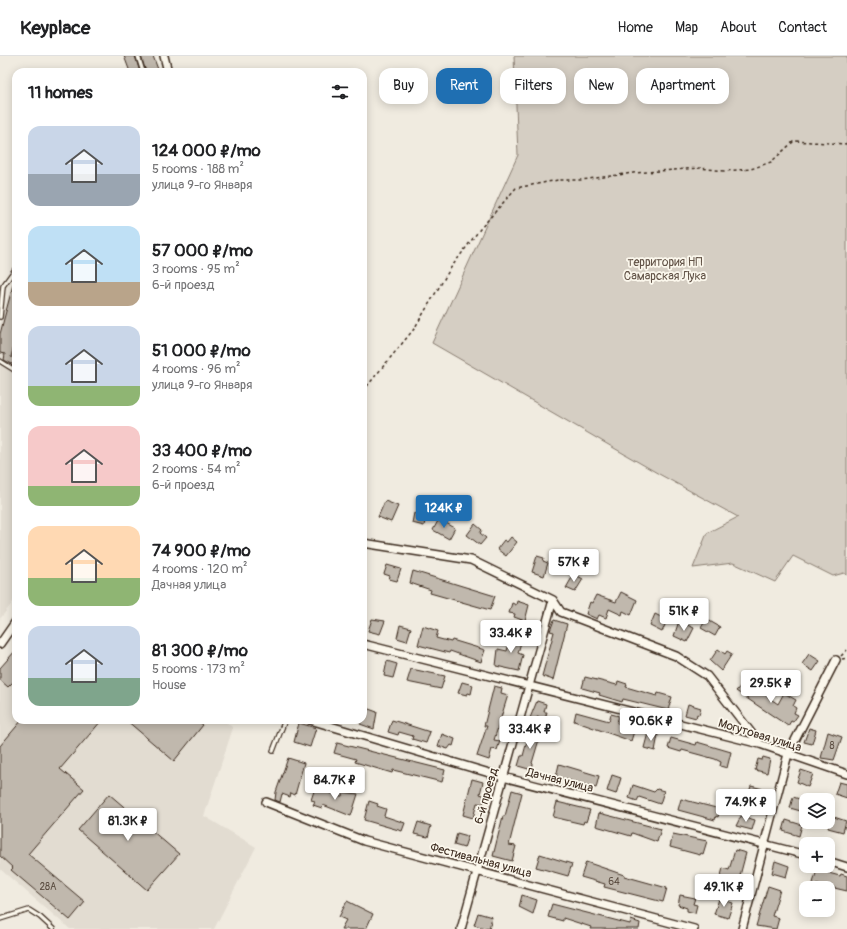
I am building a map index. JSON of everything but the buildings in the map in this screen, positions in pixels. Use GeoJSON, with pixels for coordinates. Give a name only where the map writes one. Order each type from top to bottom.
{"type":"FeatureCollection","features":[{"type":"Feature","properties":{"kind":"street"},"geometry":{"type":"LineString","coordinates":[[164,56],[167,68]]}},
{"type":"Feature","properties":{"kind":"street"},"geometry":{"type":"LineString","coordinates":[[367,544],[471,560],[553,600],[561,612],[676,656],[708,676],[760,744]]}},
{"type":"Feature","properties":{"kind":"street","name":"6-й проезд"},"geometry":{"type":"LineString","coordinates":[[461,929],[527,686],[553,600]]}},
{"type":"Feature","properties":{"kind":"street"},"geometry":{"type":"LineString","coordinates":[[0,644],[12,627]]}},
{"type":"Feature","properties":{"kind":"street","name":"Могутовая улица"},"geometry":{"type":"LineString","coordinates":[[367,645],[760,744],[847,774]]}},
{"type":"Feature","properties":{"kind":"street"},"geometry":{"type":"LineString","coordinates":[[742,929],[788,754],[836,660]]}},
{"type":"Feature","properties":{"kind":"street","name":"Дачная улица"},"geometry":{"type":"LineString","coordinates":[[324,724],[503,777],[799,853]]}},
{"type":"Feature","properties":{"kind":"street","name":"Фестивальная улица"},"geometry":{"type":"LineString","coordinates":[[266,802],[364,841],[694,929]]}},
{"type":"Feature","properties":{"kind":"street"},"geometry":{"type":"LineString","coordinates":[[835,863],[847,867]]}},
{"type":"Feature","properties":{"kind":"lane"},"geometry":{"type":"LineString","coordinates":[[138,56],[142,68]]}},
{"type":"Feature","properties":{"kind":"lane"},"geometry":{"type":"LineString","coordinates":[[0,317],[3,286],[12,274]]}},
{"type":"Feature","properties":{"kind":"lane"},"geometry":{"type":"LineString","coordinates":[[0,361],[12,368]]}},
{"type":"Feature","properties":{"kind":"lane"},"geometry":{"type":"LineString","coordinates":[[273,751],[283,724]]}},
{"type":"Feature","properties":{"kind":"lane"},"geometry":{"type":"LineString","coordinates":[[0,919],[29,910],[40,917],[53,929]]}},
{"type":"Feature","properties":{"kind":"path"},"geometry":{"type":"LineString","coordinates":[[367,386],[414,329],[450,269],[480,229],[516,188],[558,180],[581,180],[633,173],[700,168],[724,171],[751,169],[771,162],[794,141],[847,144]]}},
{"type":"Feature","properties":{"kind":"shaded area"},"geometry":{"type":"Polygon","coordinates":[[[12,285],[12,603],[0,619],[0,307],[5,308],[12,285]]]}},
{"type":"Feature","properties":{"kind":"shaded area"},"geometry":{"type":"Polygon","coordinates":[[[12,654],[12,724],[228,724],[233,728],[204,816],[256,847],[214,929],[70,929],[0,869],[0,668],[12,654]]]}},
{"type":"Feature","properties":{"kind":"green space","name":"территория НП Самарская Лука"},"geometry":{"type":"Polygon","coordinates":[[[514,56],[847,56],[847,575],[844,573],[833,576],[793,556],[775,582],[733,563],[693,568],[707,533],[738,517],[659,474],[432,343],[518,155],[516,104],[566,104],[566,68],[514,68],[514,56]]]}}]}
